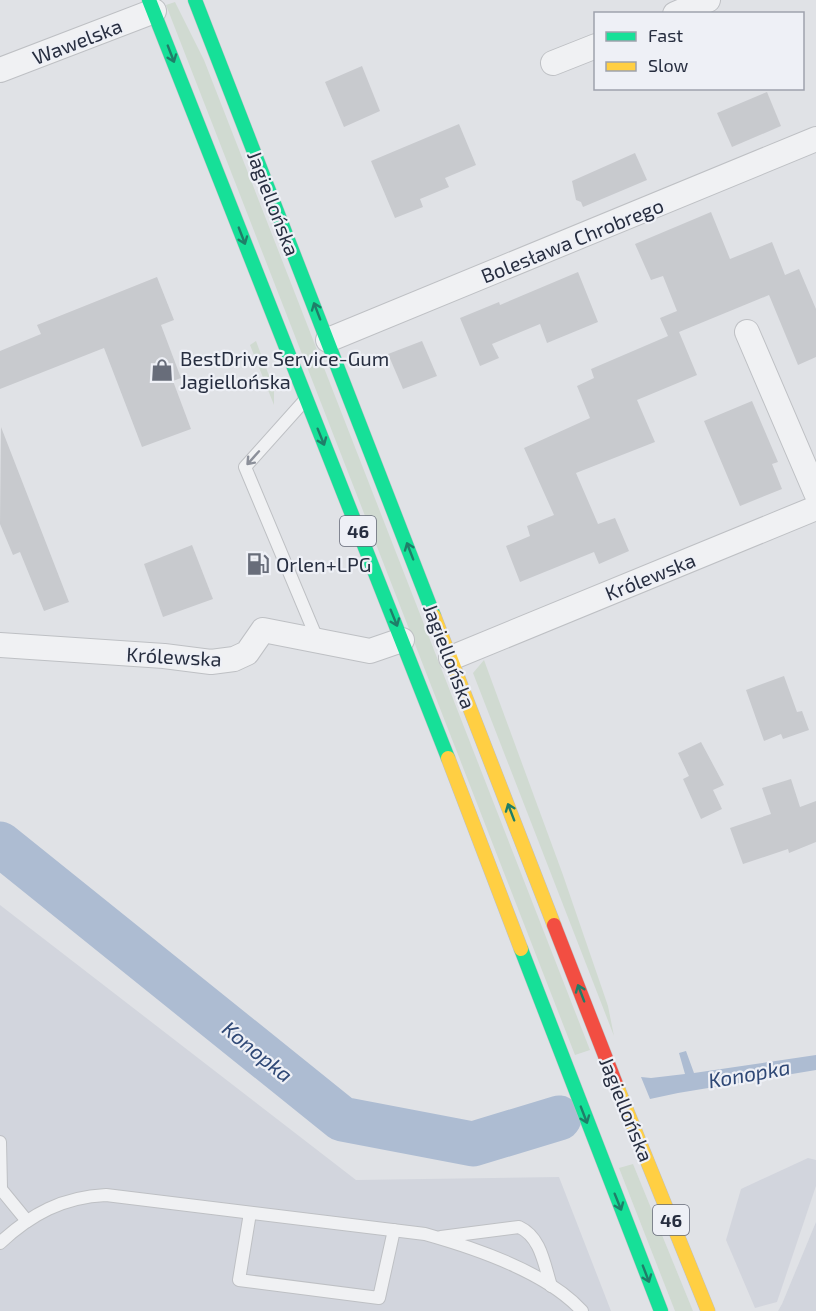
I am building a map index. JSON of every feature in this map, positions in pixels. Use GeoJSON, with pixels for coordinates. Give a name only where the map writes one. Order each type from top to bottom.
{"type":"FeatureCollection","features":[{"type":"Feature","properties":{"kind":"main road","name":"Jagiellońska"},"geometry":{"type":"LineString","coordinates":[[195,0],[602,1048],[708,1311]]}},
{"type":"Feature","properties":{"kind":"main road","name":"Jagiellońska"},"geometry":{"type":"LineString","coordinates":[[151,6],[402,640],[603,1166],[661,1311]]}},
{"type":"Feature","properties":{"kind":"street"},"geometry":{"type":"LineString","coordinates":[[680,12],[708,0]]}},
{"type":"Feature","properties":{"kind":"street","name":"Wawelska"},"geometry":{"type":"LineString","coordinates":[[0,70],[151,6]]}},
{"type":"Feature","properties":{"kind":"street"},"geometry":{"type":"LineString","coordinates":[[553,63],[594,47]]}},
{"type":"Feature","properties":{"kind":"street","name":"Bolesława Chrobrego"},"geometry":{"type":"LineString","coordinates":[[328,340],[816,139]]}},
{"type":"Feature","properties":{"kind":"street"},"geometry":{"type":"LineString","coordinates":[[747,332],[816,493]]}},
{"type":"Feature","properties":{"kind":"street","name":"Królewska"},"geometry":{"type":"LineString","coordinates":[[451,658],[816,508]]}},
{"type":"Feature","properties":{"kind":"street","name":"Królewska"},"geometry":{"type":"LineString","coordinates":[[0,645],[164,656],[211,662],[234,659],[247,653],[263,630],[370,651],[402,640]]}},
{"type":"Feature","properties":{"kind":"lane"},"geometry":{"type":"LineString","coordinates":[[305,399],[245,467],[318,641]]}},
{"type":"Feature","properties":{"kind":"lane"},"geometry":{"type":"LineString","coordinates":[[0,1142],[0,1188],[27,1221]]}},
{"type":"Feature","properties":{"kind":"lane"},"geometry":{"type":"LineString","coordinates":[[0,1243],[27,1221],[58,1203],[84,1196],[106,1195],[437,1237],[526,1272],[562,1292],[582,1311]]}},
{"type":"Feature","properties":{"kind":"lane"},"geometry":{"type":"LineString","coordinates":[[250,1213],[239,1280],[379,1298],[394,1230]]}},
{"type":"Feature","properties":{"kind":"lane"},"geometry":{"type":"LineString","coordinates":[[437,1237],[519,1227],[532,1236],[538,1246],[551,1286]]}},
{"type":"Feature","properties":{"kind":"shaded area"},"geometry":{"type":"Polygon","coordinates":[[[175,2],[204,60],[590,1050],[575,1055],[166,5],[175,2]]]}},
{"type":"Feature","properties":{"kind":"shaded area"},"geometry":{"type":"Polygon","coordinates":[[[256,341],[274,389],[274,405],[250,345],[256,341]]]}},
{"type":"Feature","properties":{"kind":"shaded area"},"geometry":{"type":"Polygon","coordinates":[[[484,660],[563,875],[608,1006],[614,1036],[473,673],[484,660]]]}},
{"type":"Feature","properties":{"kind":"shaded area"},"geometry":{"type":"Polygon","coordinates":[[[0,905],[356,1180],[559,1177],[611,1311],[0,1311],[0,905]]]}},
{"type":"Feature","properties":{"kind":"shaded area"},"geometry":{"type":"Polygon","coordinates":[[[808,1158],[816,1160],[816,1186],[777,1302],[755,1308],[726,1240],[741,1189],[808,1158]]]}},
{"type":"Feature","properties":{"kind":"shaded area"},"geometry":{"type":"Polygon","coordinates":[[[633,1164],[693,1311],[675,1311],[619,1168],[633,1164]]]}},
{"type":"Feature","properties":{"kind":"shaded area"},"geometry":{"type":"Polygon","coordinates":[[[816,1222],[816,1311],[778,1311],[782,1304],[816,1222]]]}},
{"type":"Feature","properties":{"kind":"water"},"geometry":{"type":"Polygon","coordinates":[[[686,1051],[694,1073],[816,1055],[816,1070],[650,1099],[641,1077],[685,1074],[679,1053],[686,1051]]]}},
{"type":"Feature","properties":{"kind":"building"},"geometry":{"type":"Polygon","coordinates":[[[362,66],[380,111],[344,127],[325,82],[362,66]]]}},
{"type":"Feature","properties":{"kind":"building"},"geometry":{"type":"Polygon","coordinates":[[[767,92],[781,126],[732,147],[717,113],[767,92]]]}},
{"type":"Feature","properties":{"kind":"building"},"geometry":{"type":"Polygon","coordinates":[[[459,124],[476,165],[445,178],[449,187],[420,199],[423,207],[395,218],[371,161],[459,124]]]}},
{"type":"Feature","properties":{"kind":"building"},"geometry":{"type":"Polygon","coordinates":[[[635,153],[647,180],[583,207],[581,202],[576,200],[572,181],[635,153]]]}},
{"type":"Feature","properties":{"kind":"building"},"geometry":{"type":"Polygon","coordinates":[[[711,212],[730,259],[772,242],[785,275],[799,269],[816,309],[816,357],[798,365],[769,295],[679,332],[697,375],[637,400],[655,442],[576,473],[598,524],[615,518],[629,551],[599,564],[594,552],[520,582],[506,546],[530,536],[527,526],[554,515],[524,448],[590,418],[577,386],[594,378],[591,369],[668,336],[660,318],[677,311],[663,276],[651,280],[635,244],[711,212]]]}},
{"type":"Feature","properties":{"kind":"building"},"geometry":{"type":"Polygon","coordinates":[[[578,272],[598,322],[547,343],[540,324],[492,344],[499,358],[480,366],[460,318],[499,302],[500,305],[578,272]]]}},
{"type":"Feature","properties":{"kind":"building"},"geometry":{"type":"Polygon","coordinates":[[[157,277],[174,320],[161,325],[181,378],[173,381],[191,429],[142,447],[104,348],[0,389],[0,351],[41,334],[37,325],[157,277]]]}},
{"type":"Feature","properties":{"kind":"building"},"geometry":{"type":"Polygon","coordinates":[[[422,341],[437,376],[403,389],[388,354],[422,341]]]}},
{"type":"Feature","properties":{"kind":"building"},"geometry":{"type":"Polygon","coordinates":[[[752,401],[778,462],[772,464],[782,489],[740,506],[704,421],[752,401]]]}},
{"type":"Feature","properties":{"kind":"building"},"geometry":{"type":"Polygon","coordinates":[[[1,427],[69,602],[44,611],[20,552],[13,555],[0,524],[1,427]]]}},
{"type":"Feature","properties":{"kind":"building"},"geometry":{"type":"Polygon","coordinates":[[[192,545],[213,599],[163,617],[144,564],[192,545]]]}},
{"type":"Feature","properties":{"kind":"building"},"geometry":{"type":"Polygon","coordinates":[[[784,676],[797,712],[802,711],[809,730],[783,739],[781,734],[764,741],[746,690],[784,676]]]}},
{"type":"Feature","properties":{"kind":"building"},"geometry":{"type":"Polygon","coordinates":[[[701,742],[724,785],[713,790],[722,809],[701,819],[683,779],[689,776],[678,753],[701,742]]]}},
{"type":"Feature","properties":{"kind":"building"},"geometry":{"type":"Polygon","coordinates":[[[791,779],[800,807],[816,801],[816,842],[789,853],[788,849],[743,864],[730,828],[771,814],[762,788],[791,779]]]}},
{"type":"Feature","properties":{"kind":"waterway","name":"Konopka"},"geometry":{"type":"LineString","coordinates":[[0,844],[342,1119],[473,1144],[559,1118]]}},
{"type":"Feature","properties":{"kind":"traffic: fast"},"geometry":{"type":"LineString","coordinates":[[149,0],[448,758]]}},
{"type":"Feature","properties":{"kind":"traffic: fast"},"geometry":{"type":"LineString","coordinates":[[195,0],[434,616]]}},
{"type":"Feature","properties":{"kind":"traffic: fast"},"geometry":{"type":"LineString","coordinates":[[521,949],[661,1311]]}},
{"type":"Feature","properties":{"kind":"traffic: slow"},"geometry":{"type":"LineString","coordinates":[[434,616],[554,925]]}},
{"type":"Feature","properties":{"kind":"traffic: slow"},"geometry":{"type":"LineString","coordinates":[[448,758],[521,949]]}},
{"type":"Feature","properties":{"kind":"traffic: slow"},"geometry":{"type":"LineString","coordinates":[[616,1084],[708,1311]]}},
{"type":"Feature","properties":{"kind":"traffic: jam"},"geometry":{"type":"LineString","coordinates":[[554,925],[616,1084]]}},
{"type":"Feature","properties":{"kind":"place","name":"BestDrive Service-Gum Jagiellońska"},"geometry":{"type":"Point","coordinates":[162,370]}},
{"type":"Feature","properties":{"kind":"place","name":"Orlen+LPG"},"geometry":{"type":"Point","coordinates":[258,564]}}]}
